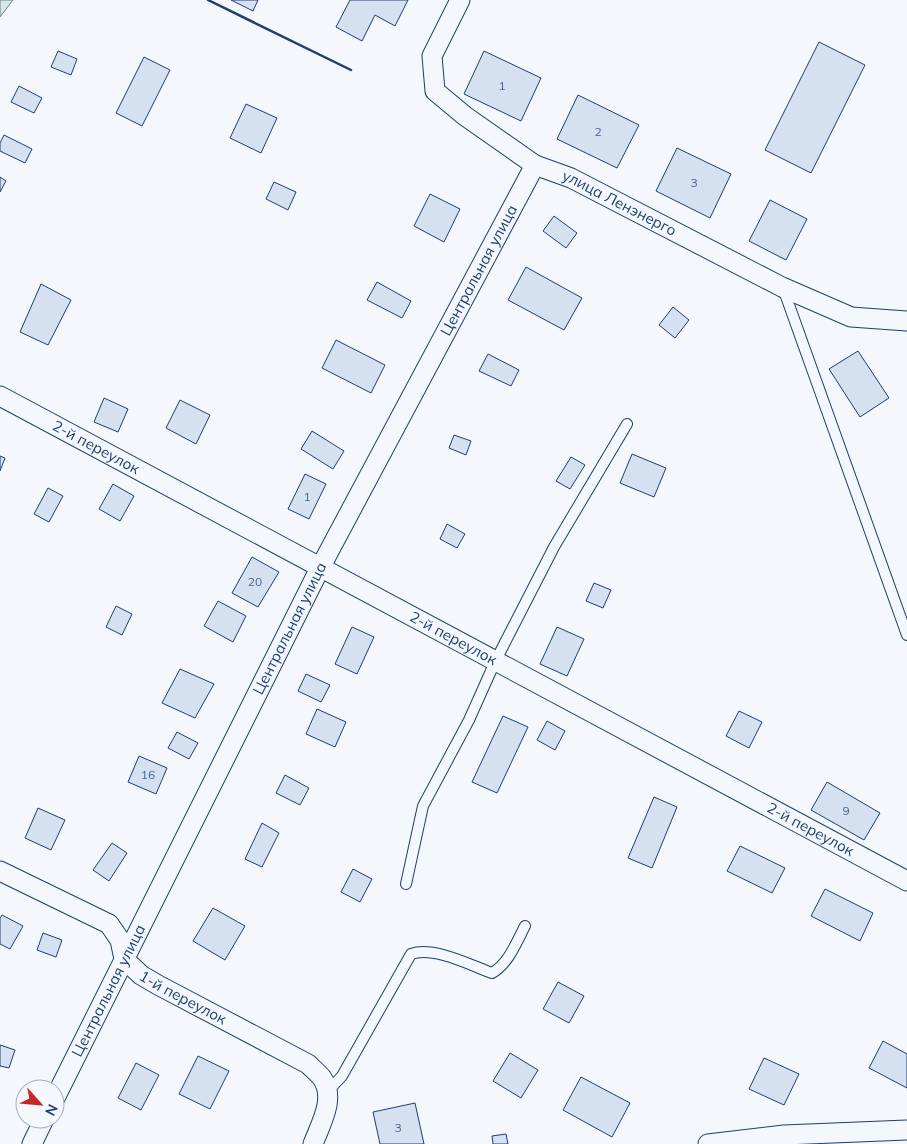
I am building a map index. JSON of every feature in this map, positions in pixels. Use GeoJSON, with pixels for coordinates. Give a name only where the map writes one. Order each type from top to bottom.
{"type":"FeatureCollection","features":[{"type":"Feature","properties":{"kind":"street","name":"улица Ленэнерго"},"geometry":{"type":"LineString","coordinates":[[460,0],[432,56],[435,91],[465,116],[535,165],[571,178],[782,287],[852,317],[907,321]]}},
{"type":"Feature","properties":{"kind":"street","name":"Центральная улица"},"geometry":{"type":"LineString","coordinates":[[64,1079],[320,568],[535,165]]}},
{"type":"Feature","properties":{"kind":"street","name":"2-й переулок"},"geometry":{"type":"LineString","coordinates":[[0,396],[907,881]]}},
{"type":"Feature","properties":{"kind":"street","name":"1-й переулок"},"geometry":{"type":"LineString","coordinates":[[0,871],[109,924],[120,940],[124,960],[141,975],[158,986],[308,1064],[321,1077],[328,1090]]}},
{"type":"Feature","properties":{"kind":"street"},"geometry":{"type":"LineString","coordinates":[[316,1135],[326,1108],[328,1090]]}},
{"type":"Feature","properties":{"kind":"street"},"geometry":{"type":"LineString","coordinates":[[32,1144],[39,1129]]}},
{"type":"Feature","properties":{"kind":"street"},"geometry":{"type":"LineString","coordinates":[[708,1144],[784,1134],[907,1130]]}},
{"type":"Feature","properties":{"kind":"lane"},"geometry":{"type":"LineString","coordinates":[[782,287],[907,635]]}},
{"type":"Feature","properties":{"kind":"lane"},"geometry":{"type":"LineString","coordinates":[[406,884],[423,806],[469,720],[495,662],[554,547],[627,424]]}},
{"type":"Feature","properties":{"kind":"lane"},"geometry":{"type":"LineString","coordinates":[[328,1090],[342,1076],[411,954],[420,950],[441,954],[492,973],[499,969],[510,956],[525,926]]}},
{"type":"Feature","properties":{"kind":"shaded area"},"geometry":{"type":"Polygon","coordinates":[[[0,0],[13,0],[0,17],[0,0]]]}},
{"type":"Feature","properties":{"kind":"building"},"geometry":{"type":"Polygon","coordinates":[[[231,0],[258,0],[253,11],[231,0]]]}},
{"type":"Feature","properties":{"kind":"building"},"geometry":{"type":"Polygon","coordinates":[[[350,0],[408,0],[395,26],[375,15],[362,41],[336,27],[350,0]]]}},
{"type":"Feature","properties":{"kind":"building"},"geometry":{"type":"Polygon","coordinates":[[[819,42],[865,65],[811,173],[765,150],[819,42]]]}},
{"type":"Feature","properties":{"kind":"building"},"geometry":{"type":"Polygon","coordinates":[[[58,51],[77,59],[71,75],[51,67],[58,51]]]}},
{"type":"Feature","properties":{"kind":"building"},"geometry":{"type":"Polygon","coordinates":[[[484,51],[541,78],[521,121],[464,94],[484,51]]]}},
{"type":"Feature","properties":{"kind":"building"},"geometry":{"type":"Polygon","coordinates":[[[144,57],[170,70],[142,126],[116,113],[144,57]]]}},
{"type":"Feature","properties":{"kind":"building"},"geometry":{"type":"Polygon","coordinates":[[[19,86],[42,98],[34,113],[11,102],[19,86]]]}},
{"type":"Feature","properties":{"kind":"building"},"geometry":{"type":"Polygon","coordinates":[[[578,95],[639,125],[617,168],[557,139],[578,95]]]}},
{"type":"Feature","properties":{"kind":"building"},"geometry":{"type":"Polygon","coordinates":[[[246,104],[277,118],[261,153],[230,138],[246,104]]]}},
{"type":"Feature","properties":{"kind":"building"},"geometry":{"type":"Polygon","coordinates":[[[4,135],[32,149],[25,163],[0,151],[0,143],[4,135]]]}},
{"type":"Feature","properties":{"kind":"building"},"geometry":{"type":"Polygon","coordinates":[[[677,148],[731,174],[710,218],[656,191],[677,148]]]}},
{"type":"Feature","properties":{"kind":"building"},"geometry":{"type":"Polygon","coordinates":[[[0,177],[6,181],[0,192],[0,177]]]}},
{"type":"Feature","properties":{"kind":"building"},"geometry":{"type":"Polygon","coordinates":[[[274,182],[296,192],[288,210],[266,199],[274,182]]]}},
{"type":"Feature","properties":{"kind":"building"},"geometry":{"type":"Polygon","coordinates":[[[430,194],[460,209],[444,242],[414,226],[430,194]]]}},
{"type":"Feature","properties":{"kind":"building"},"geometry":{"type":"Polygon","coordinates":[[[770,200],[807,219],[786,260],[749,241],[770,200]]]}},
{"type":"Feature","properties":{"kind":"building"},"geometry":{"type":"Polygon","coordinates":[[[554,216],[577,233],[566,248],[543,231],[554,216]]]}},
{"type":"Feature","properties":{"kind":"building"},"geometry":{"type":"Polygon","coordinates":[[[526,267],[582,298],[564,330],[508,300],[526,267]]]}},
{"type":"Feature","properties":{"kind":"building"},"geometry":{"type":"Polygon","coordinates":[[[377,282],[411,301],[402,318],[367,300],[377,282]]]}},
{"type":"Feature","properties":{"kind":"building"},"geometry":{"type":"Polygon","coordinates":[[[41,284],[71,300],[48,345],[20,332],[41,284]]]}},
{"type":"Feature","properties":{"kind":"building"},"geometry":{"type":"Polygon","coordinates":[[[673,307],[689,320],[675,338],[659,325],[673,307]]]}},
{"type":"Feature","properties":{"kind":"building"},"geometry":{"type":"Polygon","coordinates":[[[336,340],[385,365],[371,393],[322,368],[336,340]]]}},
{"type":"Feature","properties":{"kind":"building"},"geometry":{"type":"Polygon","coordinates":[[[858,351],[889,398],[860,417],[829,369],[858,351]]]}},
{"type":"Feature","properties":{"kind":"building"},"geometry":{"type":"Polygon","coordinates":[[[488,354],[519,370],[511,386],[479,371],[488,354]]]}},
{"type":"Feature","properties":{"kind":"building"},"geometry":{"type":"Polygon","coordinates":[[[104,398],[128,409],[118,432],[94,422],[104,398]]]}},
{"type":"Feature","properties":{"kind":"building"},"geometry":{"type":"Polygon","coordinates":[[[180,400],[210,415],[196,444],[166,428],[180,400]]]}},
{"type":"Feature","properties":{"kind":"building"},"geometry":{"type":"Polygon","coordinates":[[[312,431],[344,451],[333,469],[301,449],[312,431]]]}},
{"type":"Feature","properties":{"kind":"building"},"geometry":{"type":"Polygon","coordinates":[[[454,435],[471,441],[466,455],[449,448],[454,435]]]}},
{"type":"Feature","properties":{"kind":"building"},"geometry":{"type":"Polygon","coordinates":[[[632,454],[666,468],[654,497],[620,483],[632,454]]]}},
{"type":"Feature","properties":{"kind":"building"},"geometry":{"type":"Polygon","coordinates":[[[0,456],[5,458],[0,471],[0,456]]]}},
{"type":"Feature","properties":{"kind":"building"},"geometry":{"type":"Polygon","coordinates":[[[571,457],[585,465],[570,489],[556,481],[571,457]]]}},
{"type":"Feature","properties":{"kind":"building"},"geometry":{"type":"Polygon","coordinates":[[[305,474],[326,484],[309,519],[288,509],[305,474]]]}},
{"type":"Feature","properties":{"kind":"building"},"geometry":{"type":"Polygon","coordinates":[[[113,484],[134,496],[120,521],[99,509],[113,484]]]}},
{"type":"Feature","properties":{"kind":"building"},"geometry":{"type":"Polygon","coordinates":[[[48,488],[63,496],[49,522],[34,514],[48,488]]]}},
{"type":"Feature","properties":{"kind":"building"},"geometry":{"type":"Polygon","coordinates":[[[447,524],[465,534],[457,548],[440,539],[447,524]]]}},
{"type":"Feature","properties":{"kind":"building"},"geometry":{"type":"Polygon","coordinates":[[[252,557],[279,572],[258,607],[232,593],[252,557]]]}},
{"type":"Feature","properties":{"kind":"building"},"geometry":{"type":"Polygon","coordinates":[[[594,583],[611,590],[603,608],[586,601],[594,583]]]}},
{"type":"Feature","properties":{"kind":"building"},"geometry":{"type":"Polygon","coordinates":[[[218,601],[246,616],[233,642],[204,626],[218,601]]]}},
{"type":"Feature","properties":{"kind":"building"},"geometry":{"type":"Polygon","coordinates":[[[116,606],[132,614],[122,635],[106,627],[116,606]]]}},
{"type":"Feature","properties":{"kind":"building"},"geometry":{"type":"Polygon","coordinates":[[[352,627],[374,637],[357,674],[335,664],[352,627]]]}},
{"type":"Feature","properties":{"kind":"building"},"geometry":{"type":"Polygon","coordinates":[[[557,627],[584,639],[567,676],[540,664],[557,627]]]}},
{"type":"Feature","properties":{"kind":"building"},"geometry":{"type":"Polygon","coordinates":[[[180,669],[214,684],[195,718],[162,703],[180,669]]]}},
{"type":"Feature","properties":{"kind":"building"},"geometry":{"type":"Polygon","coordinates":[[[306,674],[330,685],[321,702],[298,691],[306,674]]]}},
{"type":"Feature","properties":{"kind":"building"},"geometry":{"type":"Polygon","coordinates":[[[317,709],[346,722],[335,747],[306,734],[317,709]]]}},
{"type":"Feature","properties":{"kind":"building"},"geometry":{"type":"Polygon","coordinates":[[[739,711],[762,722],[749,748],[726,736],[739,711]]]}},
{"type":"Feature","properties":{"kind":"building"},"geometry":{"type":"Polygon","coordinates":[[[503,716],[528,727],[497,793],[472,782],[503,716]]]}},
{"type":"Feature","properties":{"kind":"building"},"geometry":{"type":"Polygon","coordinates":[[[547,721],[565,731],[555,750],[537,740],[547,721]]]}},
{"type":"Feature","properties":{"kind":"building"},"geometry":{"type":"Polygon","coordinates":[[[177,732],[198,743],[189,759],[168,748],[177,732]]]}},
{"type":"Feature","properties":{"kind":"building"},"geometry":{"type":"Polygon","coordinates":[[[139,756],[167,768],[156,794],[128,782],[139,756]]]}},
{"type":"Feature","properties":{"kind":"building"},"geometry":{"type":"Polygon","coordinates":[[[285,775],[309,788],[300,805],[276,793],[285,775]]]}},
{"type":"Feature","properties":{"kind":"building"},"geometry":{"type":"Polygon","coordinates":[[[827,782],[880,813],[864,840],[811,810],[827,782]]]}},
{"type":"Feature","properties":{"kind":"building"},"geometry":{"type":"Polygon","coordinates":[[[654,797],[677,807],[652,868],[628,858],[654,797]]]}},
{"type":"Feature","properties":{"kind":"building"},"geometry":{"type":"Polygon","coordinates":[[[38,808],[65,820],[51,850],[25,838],[38,808]]]}},
{"type":"Feature","properties":{"kind":"building"},"geometry":{"type":"Polygon","coordinates":[[[262,823],[279,833],[262,867],[245,859],[262,823]]]}},
{"type":"Feature","properties":{"kind":"building"},"geometry":{"type":"Polygon","coordinates":[[[112,843],[127,853],[109,881],[93,870],[112,843]]]}},
{"type":"Feature","properties":{"kind":"building"},"geometry":{"type":"Polygon","coordinates":[[[740,846],[785,868],[772,893],[727,871],[740,846]]]}},
{"type":"Feature","properties":{"kind":"building"},"geometry":{"type":"Polygon","coordinates":[[[353,869],[372,879],[360,902],[341,892],[353,869]]]}},
{"type":"Feature","properties":{"kind":"building"},"geometry":{"type":"Polygon","coordinates":[[[825,889],[873,913],[860,941],[811,916],[825,889]]]}},
{"type":"Feature","properties":{"kind":"building"},"geometry":{"type":"Polygon","coordinates":[[[213,908],[245,926],[225,960],[193,941],[213,908]]]}},
{"type":"Feature","properties":{"kind":"building"},"geometry":{"type":"Polygon","coordinates":[[[2,915],[23,926],[10,949],[0,944],[0,918],[2,915]]]}},
{"type":"Feature","properties":{"kind":"building"},"geometry":{"type":"Polygon","coordinates":[[[43,933],[62,940],[56,957],[37,950],[43,933]]]}},
{"type":"Feature","properties":{"kind":"building"},"geometry":{"type":"Polygon","coordinates":[[[558,982],[584,996],[569,1023],[543,1009],[558,982]]]}},
{"type":"Feature","properties":{"kind":"building"},"geometry":{"type":"Polygon","coordinates":[[[883,1041],[907,1054],[907,1088],[869,1068],[883,1041]]]}},
{"type":"Feature","properties":{"kind":"building"},"geometry":{"type":"Polygon","coordinates":[[[0,1045],[15,1050],[9,1068],[0,1066],[0,1045]]]}},
{"type":"Feature","properties":{"kind":"building"},"geometry":{"type":"Polygon","coordinates":[[[510,1053],[538,1070],[521,1098],[493,1081],[510,1053]]]}},
{"type":"Feature","properties":{"kind":"building"},"geometry":{"type":"Polygon","coordinates":[[[198,1056],[229,1071],[210,1109],[179,1094],[198,1056]]]}},
{"type":"Feature","properties":{"kind":"building"},"geometry":{"type":"Polygon","coordinates":[[[764,1058],[799,1074],[784,1105],[749,1089],[764,1058]]]}},
{"type":"Feature","properties":{"kind":"building"},"geometry":{"type":"Polygon","coordinates":[[[136,1063],[159,1075],[141,1110],[118,1098],[136,1063]]]}},
{"type":"Feature","properties":{"kind":"building"},"geometry":{"type":"Polygon","coordinates":[[[581,1077],[630,1103],[612,1137],[563,1110],[581,1077]]]}},
{"type":"Feature","properties":{"kind":"building"},"geometry":{"type":"Polygon","coordinates":[[[415,1103],[424,1144],[380,1144],[373,1112],[415,1103]]]}},
{"type":"Feature","properties":{"kind":"building"},"geometry":{"type":"Polygon","coordinates":[[[506,1134],[508,1144],[493,1144],[492,1136],[506,1134]]]}},
{"type":"Feature","properties":{"kind":"wall"},"geometry":{"type":"LineString","coordinates":[[208,0],[351,70]]}}]}
